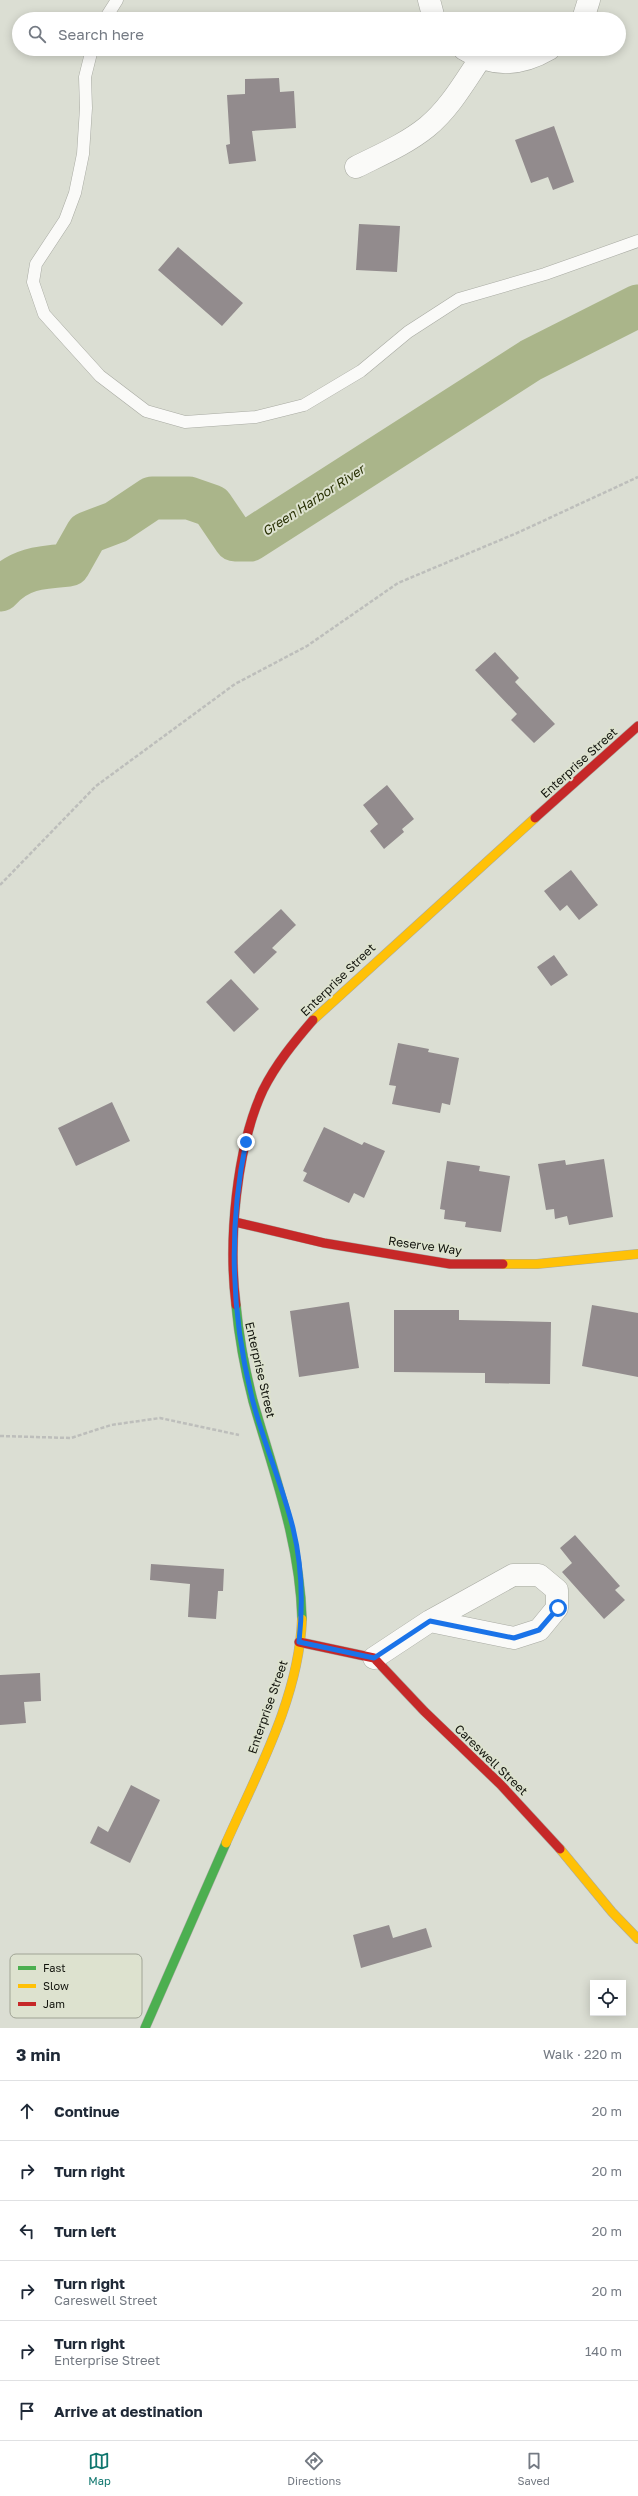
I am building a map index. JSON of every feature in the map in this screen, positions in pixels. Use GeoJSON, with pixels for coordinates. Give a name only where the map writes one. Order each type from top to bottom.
{"type":"FeatureCollection","features":[{"type":"Feature","properties":{"kind":"main road","name":"Enterprise Street"},"geometry":{"type":"LineString","coordinates":[[146,2028],[265,1753],[284,1703],[297,1658],[302,1621],[299,1564],[293,1528],[265,1441],[242,1356],[236,1313],[234,1222],[240,1172],[257,1103],[271,1076],[288,1049],[318,1013],[374,961],[638,726]]}},
{"type":"Feature","properties":{"kind":"main road","name":"Reserve Way"},"geometry":{"type":"LineString","coordinates":[[234,1222],[324,1242],[450,1264],[537,1264],[604,1259],[638,1254]]}},
{"type":"Feature","properties":{"kind":"main road"},"geometry":{"type":"LineString","coordinates":[[299,1642],[374,1658]]}},
{"type":"Feature","properties":{"kind":"main road","name":"Careswell Street"},"geometry":{"type":"LineString","coordinates":[[374,1658],[424,1711],[501,1785],[545,1831],[612,1912],[638,1939]]}},
{"type":"Feature","properties":{"kind":"street"},"geometry":{"type":"LineString","coordinates":[[429,0],[432,12]]}},
{"type":"Feature","properties":{"kind":"street"},"geometry":{"type":"LineString","coordinates":[[585,12],[589,0]]}},
{"type":"Feature","properties":{"kind":"street"},"geometry":{"type":"LineString","coordinates":[[356,167],[394,148],[427,127],[454,98],[471,56]]}},
{"type":"Feature","properties":{"kind":"street"},"geometry":{"type":"LineString","coordinates":[[480,56],[509,63],[534,56]]}},
{"type":"Feature","properties":{"kind":"street"},"geometry":{"type":"LineString","coordinates":[[374,1658],[430,1621],[513,1575],[539,1574],[557,1590],[558,1608],[539,1630],[514,1638],[430,1621]]}},
{"type":"Feature","properties":{"kind":"lane"},"geometry":{"type":"LineString","coordinates":[[109,12],[117,0]]}},
{"type":"Feature","properties":{"kind":"lane"},"geometry":{"type":"LineString","coordinates":[[90,56],[85,77],[86,108],[83,154],[75,193],[65,220],[36,264],[33,282],[44,314],[100,376],[146,411],[185,422],[256,417],[304,405],[361,372],[408,332],[459,299],[545,274],[638,241]]}},
{"type":"Feature","properties":{"kind":"path"},"geometry":{"type":"LineString","coordinates":[[0,885],[96,786],[168,731],[234,684],[306,646],[398,583],[517,533],[638,477]]}},
{"type":"Feature","properties":{"kind":"path"},"geometry":{"type":"LineString","coordinates":[[0,1436],[71,1438],[111,1425],[160,1418],[265,1441]]}},
{"type":"Feature","properties":{"kind":"building"},"geometry":{"type":"Polygon","coordinates":[[[279,78],[280,92],[294,91],[296,128],[252,131],[256,161],[229,164],[226,145],[230,144],[227,95],[245,94],[245,79],[279,78]]]}},
{"type":"Feature","properties":{"kind":"building"},"geometry":{"type":"Polygon","coordinates":[[[554,126],[574,182],[553,190],[548,177],[531,183],[515,140],[554,126]]]}},
{"type":"Feature","properties":{"kind":"building"},"geometry":{"type":"Polygon","coordinates":[[[359,224],[400,226],[397,272],[356,270],[359,224]]]}},
{"type":"Feature","properties":{"kind":"building"},"geometry":{"type":"Polygon","coordinates":[[[178,247],[243,303],[222,326],[158,270],[178,247]]]}},
{"type":"Feature","properties":{"kind":"building"},"geometry":{"type":"Polygon","coordinates":[[[495,652],[519,678],[515,682],[555,724],[534,743],[511,720],[517,714],[475,670],[495,652]]]}},
{"type":"Feature","properties":{"kind":"building"},"geometry":{"type":"Polygon","coordinates":[[[387,785],[414,819],[402,829],[404,832],[384,849],[370,831],[378,824],[363,805],[387,785]]]}},
{"type":"Feature","properties":{"kind":"building"},"geometry":{"type":"Polygon","coordinates":[[[571,870],[598,905],[579,920],[567,905],[560,911],[544,891],[571,870]]]}},
{"type":"Feature","properties":{"kind":"building"},"geometry":{"type":"Polygon","coordinates":[[[281,909],[296,925],[272,948],[277,952],[254,974],[234,952],[281,909]]]}},
{"type":"Feature","properties":{"kind":"building"},"geometry":{"type":"Polygon","coordinates":[[[554,955],[568,975],[551,986],[537,967],[554,955]]]}},
{"type":"Feature","properties":{"kind":"building"},"geometry":{"type":"Polygon","coordinates":[[[231,979],[259,1009],[234,1032],[206,1002],[231,979]]]}},
{"type":"Feature","properties":{"kind":"building"},"geometry":{"type":"Polygon","coordinates":[[[398,1043],[429,1049],[428,1052],[459,1058],[450,1105],[442,1103],[440,1113],[392,1104],[396,1086],[389,1085],[398,1043]]]}},
{"type":"Feature","properties":{"kind":"building"},"geometry":{"type":"Polygon","coordinates":[[[112,1102],[130,1141],[76,1166],[58,1128],[112,1102]]]}},
{"type":"Feature","properties":{"kind":"building"},"geometry":{"type":"Polygon","coordinates":[[[324,1127],[362,1145],[364,1142],[385,1151],[364,1198],[354,1193],[349,1203],[303,1181],[307,1173],[303,1171],[324,1127]]]}},
{"type":"Feature","properties":{"kind":"building"},"geometry":{"type":"Polygon","coordinates":[[[604,1159],[613,1217],[569,1225],[567,1216],[555,1219],[554,1209],[546,1210],[538,1164],[565,1160],[566,1165],[604,1159]]]}},
{"type":"Feature","properties":{"kind":"building"},"geometry":{"type":"Polygon","coordinates":[[[447,1161],[480,1166],[479,1171],[510,1176],[501,1232],[465,1227],[466,1222],[444,1219],[445,1210],[440,1209],[447,1161]]]}},
{"type":"Feature","properties":{"kind":"building"},"geometry":{"type":"Polygon","coordinates":[[[349,1302],[359,1368],[299,1377],[290,1311],[349,1302]]]}},
{"type":"Feature","properties":{"kind":"building"},"geometry":{"type":"Polygon","coordinates":[[[592,1305],[638,1313],[638,1377],[582,1366],[592,1305]]]}},
{"type":"Feature","properties":{"kind":"building"},"geometry":{"type":"Polygon","coordinates":[[[394,1310],[459,1310],[459,1320],[551,1322],[550,1384],[485,1383],[485,1373],[394,1372],[394,1310]]]}},
{"type":"Feature","properties":{"kind":"building"},"geometry":{"type":"Polygon","coordinates":[[[575,1535],[620,1586],[615,1590],[625,1600],[604,1619],[562,1572],[572,1563],[560,1548],[575,1535]]]}},
{"type":"Feature","properties":{"kind":"building"},"geometry":{"type":"Polygon","coordinates":[[[151,1564],[224,1569],[223,1591],[218,1591],[216,1619],[188,1617],[190,1584],[150,1580],[151,1564]]]}},
{"type":"Feature","properties":{"kind":"building"},"geometry":{"type":"Polygon","coordinates":[[[40,1673],[41,1701],[24,1702],[26,1723],[0,1725],[0,1675],[40,1673]]]}},
{"type":"Feature","properties":{"kind":"building"},"geometry":{"type":"Polygon","coordinates":[[[131,1785],[160,1800],[130,1863],[90,1843],[98,1826],[108,1832],[131,1785]]]}},
{"type":"Feature","properties":{"kind":"building"},"geometry":{"type":"Polygon","coordinates":[[[389,1925],[393,1938],[426,1928],[432,1947],[361,1968],[353,1935],[389,1925]]]}},
{"type":"Feature","properties":{"kind":"waterway","name":"Green Harbor River"},"geometry":{"type":"LineString","coordinates":[[0,590],[15,577],[23,573],[40,568],[69,565],[87,533],[116,522],[152,498],[189,498],[212,506],[235,540],[250,540],[531,360],[638,306]]}},
{"type":"Feature","properties":{"kind":"traffic: fast"},"geometry":{"type":"LineString","coordinates":[[236,1305],[250,1389],[285,1508],[291,1535],[300,1591],[302,1619]]}},
{"type":"Feature","properties":{"kind":"traffic: fast"},"geometry":{"type":"LineString","coordinates":[[145,2028],[226,1843]]}},
{"type":"Feature","properties":{"kind":"traffic: slow"},"geometry":{"type":"LineString","coordinates":[[313,1020],[535,818]]}},
{"type":"Feature","properties":{"kind":"traffic: slow"},"geometry":{"type":"LineString","coordinates":[[503,1264],[537,1264],[638,1254]]}},
{"type":"Feature","properties":{"kind":"traffic: slow"},"geometry":{"type":"LineString","coordinates":[[226,1843],[263,1762],[285,1706],[299,1648],[302,1619]]}},
{"type":"Feature","properties":{"kind":"traffic: slow"},"geometry":{"type":"LineString","coordinates":[[560,1849],[612,1912],[638,1939]]}},
{"type":"Feature","properties":{"kind":"traffic: jam"},"geometry":{"type":"LineString","coordinates":[[535,818],[638,726]]}},
{"type":"Feature","properties":{"kind":"traffic: jam"},"geometry":{"type":"LineString","coordinates":[[236,1305],[233,1253],[234,1225],[240,1167],[246,1139],[254,1113],[268,1080],[313,1020]]}},
{"type":"Feature","properties":{"kind":"traffic: jam"},"geometry":{"type":"LineString","coordinates":[[235,1222],[324,1243],[450,1264],[503,1264]]}},
{"type":"Feature","properties":{"kind":"traffic: jam"},"geometry":{"type":"LineString","coordinates":[[299,1642],[374,1658],[424,1711],[501,1785],[560,1849]]}},
{"type":"Feature","properties":{"kind":"route"},"geometry":{"type":"LineString","coordinates":[[246,1142],[240,1172],[234,1222],[236,1313],[242,1356],[253,1399],[293,1528],[299,1564],[302,1621],[299,1642],[374,1658],[405,1636],[430,1621],[514,1638],[539,1630],[558,1608]]}}]}
